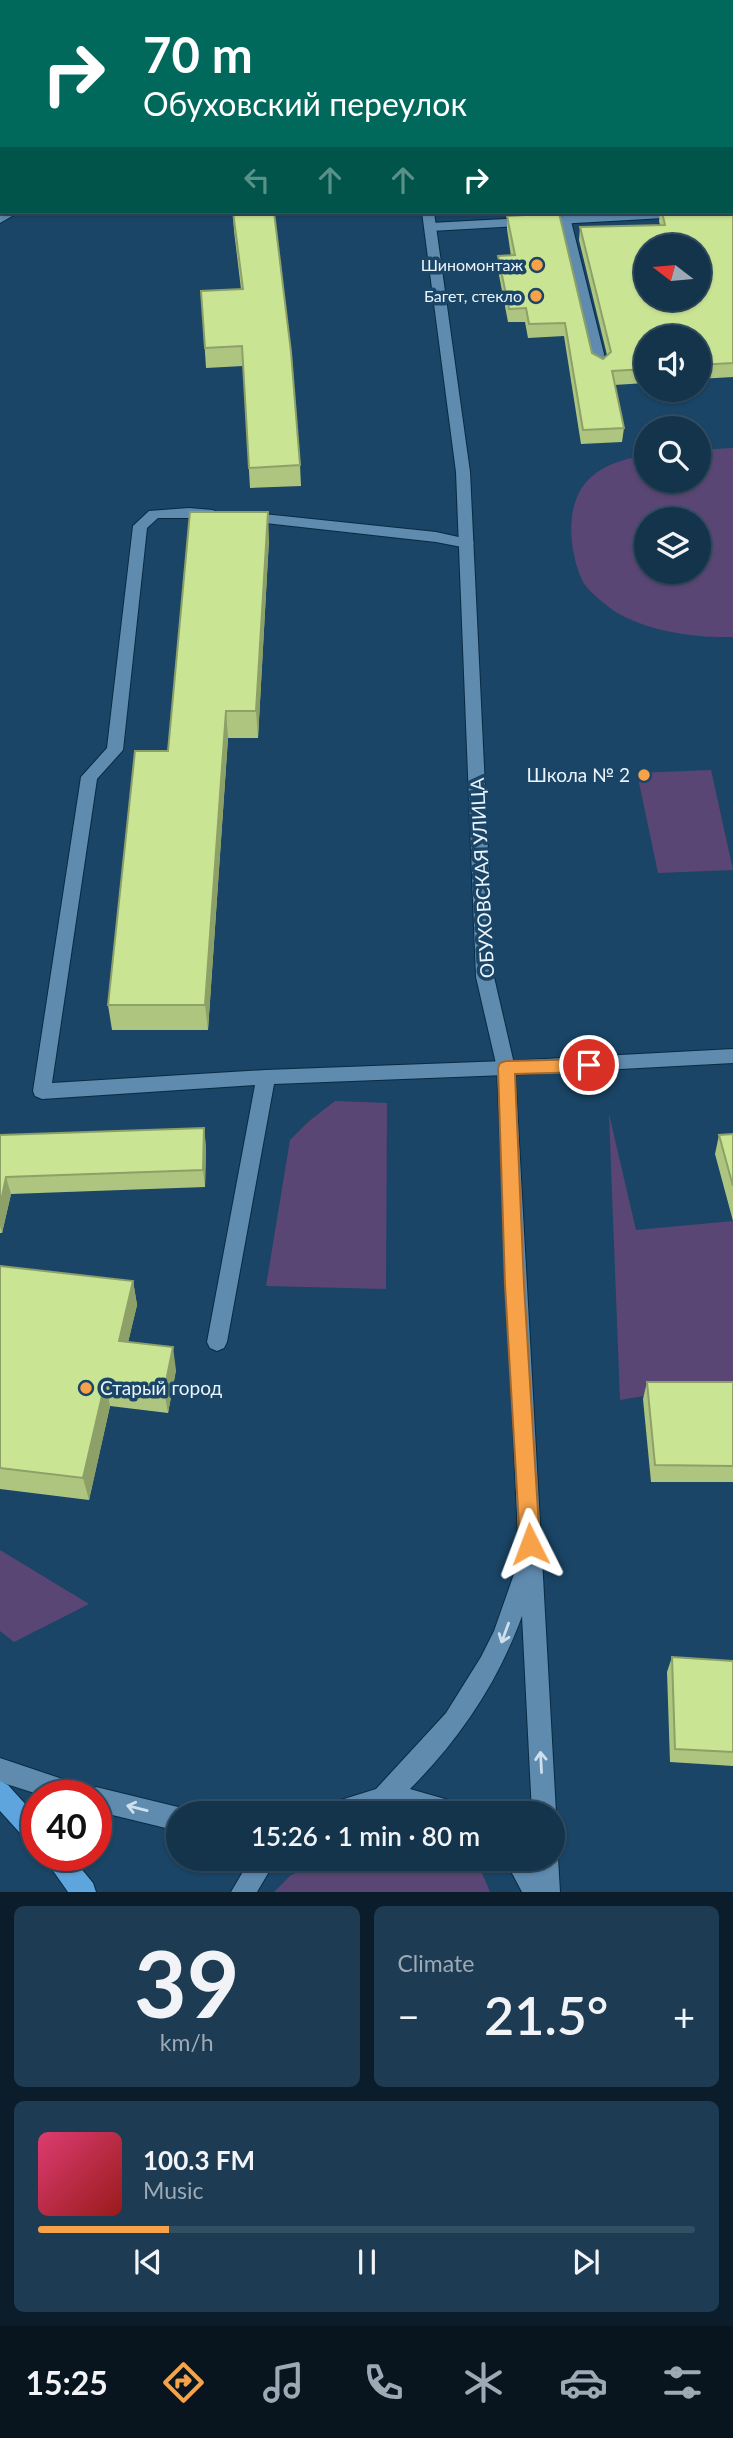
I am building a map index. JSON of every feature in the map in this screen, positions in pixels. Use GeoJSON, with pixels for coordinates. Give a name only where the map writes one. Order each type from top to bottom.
{"type":"FeatureCollection","features":[{"type":"Feature","properties":{"kind":"main road"},"geometry":{"type":"LineString","coordinates":[[0,1793],[21,1817]]}},
{"type":"Feature","properties":{"kind":"main road"},"geometry":{"type":"LineString","coordinates":[[67,1871],[84,1892]]}},
{"type":"Feature","properties":{"kind":"street","name":"ОБУХОВСКАЯ УЛИЦА"},"geometry":{"type":"LineString","coordinates":[[428,214],[463,472],[485,977],[506,1068],[514,1285],[543,1801]]}},
{"type":"Feature","properties":{"kind":"street"},"geometry":{"type":"LineString","coordinates":[[431,227],[670,214]]}},
{"type":"Feature","properties":{"kind":"street"},"geometry":{"type":"LineString","coordinates":[[565,221],[600,366]]}},
{"type":"Feature","properties":{"kind":"street"},"geometry":{"type":"LineString","coordinates":[[467,542],[189,512],[154,514],[140,526],[115,750],[89,776],[42,1091],[267,1077],[733,1056]]}},
{"type":"Feature","properties":{"kind":"street"},"geometry":{"type":"LineString","coordinates":[[217,1342],[267,1077]]}},
{"type":"Feature","properties":{"kind":"street"},"geometry":{"type":"LineString","coordinates":[[384,1798],[443,1737],[478,1689],[502,1642],[520,1589],[530,1544]]}},
{"type":"Feature","properties":{"kind":"street"},"geometry":{"type":"LineString","coordinates":[[0,1770],[32,1780]]}},
{"type":"Feature","properties":{"kind":"street"},"geometry":{"type":"LineString","coordinates":[[374,1801],[384,1798],[413,1801]]}},
{"type":"Feature","properties":{"kind":"street"},"geometry":{"type":"LineString","coordinates":[[112,1803],[166,1816]]}},
{"type":"Feature","properties":{"kind":"street"},"geometry":{"type":"LineString","coordinates":[[243,1892],[257,1871]]}},
{"type":"Feature","properties":{"kind":"street"},"geometry":{"type":"LineString","coordinates":[[523,1871],[535,1892]]}},
{"type":"Feature","properties":{"kind":"street"},"geometry":{"type":"LineString","coordinates":[[547,1871],[548,1892]]}},
{"type":"Feature","properties":{"kind":"shaded area"},"geometry":{"type":"Polygon","coordinates":[[[733,448],[733,637],[674,633],[632,620],[599,599],[583,582],[572,544],[575,502],[580,490],[594,474],[634,457],[634,493],[711,493],[711,449],[733,448]]]}},
{"type":"Feature","properties":{"kind":"shaded area"},"geometry":{"type":"Polygon","coordinates":[[[711,770],[733,870],[658,873],[637,773],[711,770]]]}},
{"type":"Feature","properties":{"kind":"shaded area"},"geometry":{"type":"Polygon","coordinates":[[[335,1101],[387,1103],[386,1289],[266,1286],[290,1140],[335,1101]]]}},
{"type":"Feature","properties":{"kind":"shaded area"},"geometry":{"type":"Polygon","coordinates":[[[609,1114],[636,1230],[733,1221],[733,1381],[620,1400],[609,1114]]]}},
{"type":"Feature","properties":{"kind":"shaded area"},"geometry":{"type":"Polygon","coordinates":[[[0,1550],[89,1604],[14,1642],[0,1631],[0,1550]]]}},
{"type":"Feature","properties":{"kind":"shaded area"},"geometry":{"type":"Polygon","coordinates":[[[300,1871],[481,1871],[490,1892],[274,1892],[291,1875],[300,1871]]]}},
{"type":"Feature","properties":{"kind":"building"},"geometry":{"type":"Polygon","coordinates":[[[233,214],[274,214],[291,352],[300,465],[249,468],[242,346],[205,348],[201,291],[243,289],[233,214]]]}},
{"type":"Feature","properties":{"kind":"building"},"geometry":{"type":"Polygon","coordinates":[[[559,214],[592,353],[603,359],[611,352],[580,227],[665,225],[662,214],[733,214],[733,363],[711,364],[711,325],[634,325],[634,370],[612,371],[624,428],[583,430],[565,323],[529,324],[526,308],[509,309],[498,256],[515,255],[507,216],[559,214]]]}},
{"type":"Feature","properties":{"kind":"building"},"geometry":{"type":"Polygon","coordinates":[[[190,512],[268,512],[256,711],[226,711],[205,1005],[108,1005],[135,751],[168,751],[190,512]]]}},
{"type":"Feature","properties":{"kind":"building"},"geometry":{"type":"Polygon","coordinates":[[[204,1128],[203,1170],[6,1177],[0,1206],[0,1135],[204,1128]]]}},
{"type":"Feature","properties":{"kind":"building"},"geometry":{"type":"Polygon","coordinates":[[[733,1134],[733,1186],[719,1135],[733,1134]]]}},
{"type":"Feature","properties":{"kind":"building","name":"Старый город"},"geometry":{"type":"Polygon","coordinates":[[[0,1266],[133,1281],[119,1341],[173,1347],[164,1391],[105,1383],[83,1478],[0,1468],[0,1266]]]}},
{"type":"Feature","properties":{"kind":"building"},"geometry":{"type":"Polygon","coordinates":[[[647,1382],[733,1382],[733,1466],[655,1465],[647,1382]]]}},
{"type":"Feature","properties":{"kind":"building"},"geometry":{"type":"Polygon","coordinates":[[[672,1657],[733,1661],[733,1752],[675,1749],[672,1657]]]}},
{"type":"Feature","properties":{"kind":"place","name":"Шиномонтаж"},"geometry":{"type":"Point","coordinates":[537,265]}},
{"type":"Feature","properties":{"kind":"place","name":"Багет, стекло"},"geometry":{"type":"Point","coordinates":[536,296]}},
{"type":"Feature","properties":{"kind":"place","name":"Школа № 2"},"geometry":{"type":"Point","coordinates":[644,775]}},
{"type":"Feature","properties":{"kind":"place","name":"Старый город"},"geometry":{"type":"Point","coordinates":[86,1388]}},
{"type":"Feature","properties":{"kind":"route"},"geometry":{"type":"LineString","coordinates":[[530,1544],[514,1285],[506,1068],[589,1065]]}}]}
